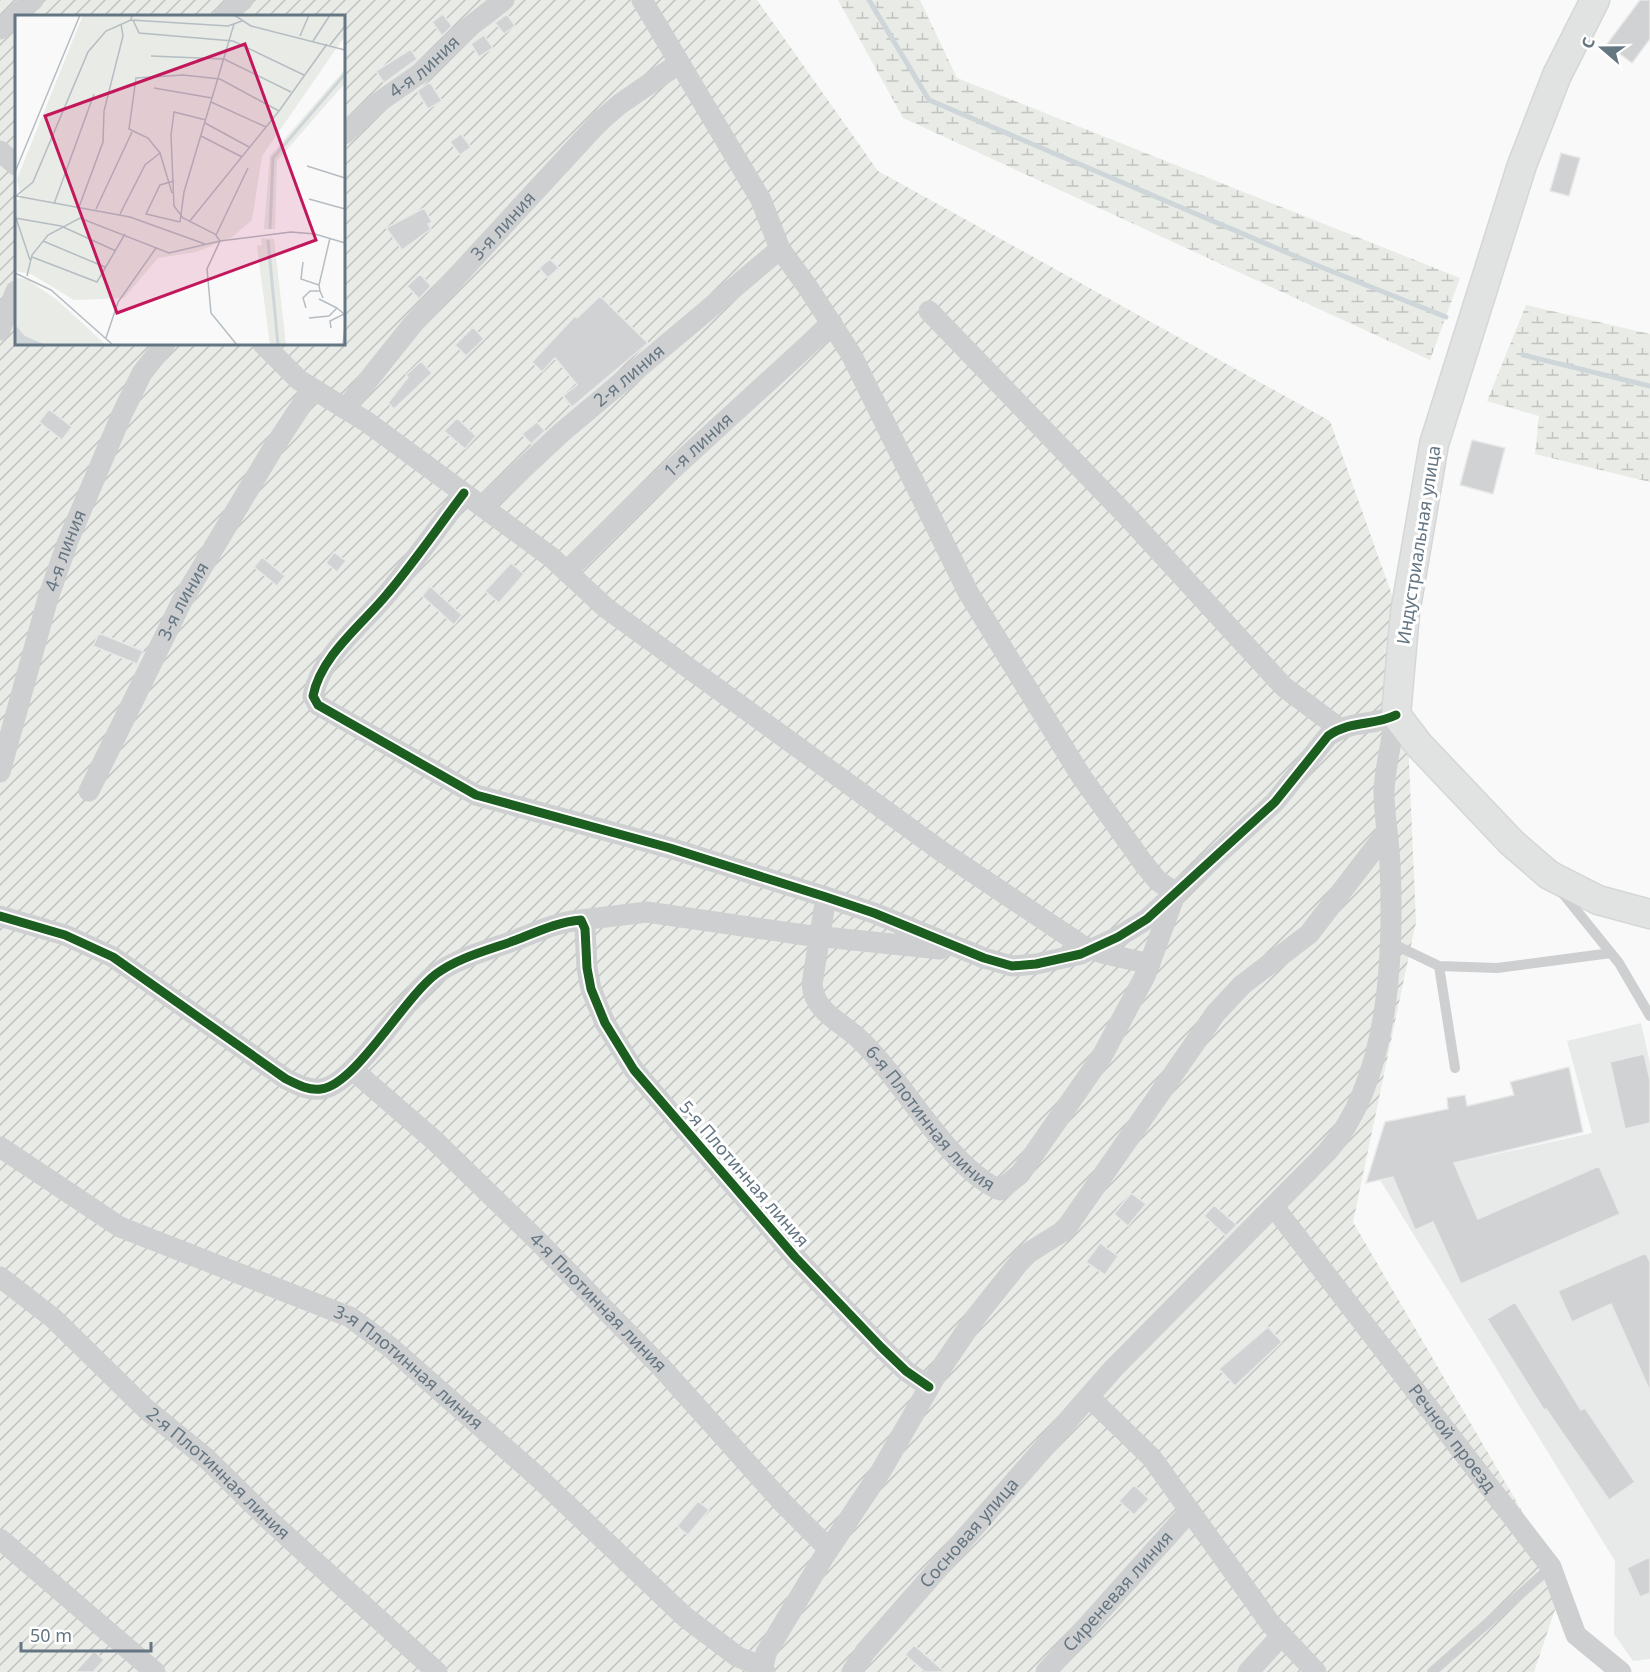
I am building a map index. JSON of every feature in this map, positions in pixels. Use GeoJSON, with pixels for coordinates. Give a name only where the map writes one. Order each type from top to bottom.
{"type":"FeatureCollection","features":[{"type":"Feature","properties":{"kind":"main road","name":"Индустриальная улица"},"geometry":{"type":"LineString","coordinates":[[1396,715],[1405,613],[1434,444],[1522,165],[1557,75],[1595,0]]}},
{"type":"Feature","properties":{"kind":"main road"},"geometry":{"type":"LineString","coordinates":[[1396,715],[1419,746],[1512,843],[1549,874],[1598,900],[1650,914]]}},
{"type":"Feature","properties":{"kind":"street"},"geometry":{"type":"LineString","coordinates":[[16,15],[33,0]]}},
{"type":"Feature","properties":{"kind":"street"},"geometry":{"type":"LineString","coordinates":[[225,15],[243,0]]}},
{"type":"Feature","properties":{"kind":"street","name":"4-я линия"},"geometry":{"type":"LineString","coordinates":[[345,133],[379,102],[422,72],[468,28],[504,0]]}},
{"type":"Feature","properties":{"kind":"street"},"geometry":{"type":"LineString","coordinates":[[642,0],[761,200],[780,249],[851,354],[968,592],[1093,794],[1150,871],[1176,893]]}},
{"type":"Feature","properties":{"kind":"street"},"geometry":{"type":"LineString","coordinates":[[0,29],[15,16]]}},
{"type":"Feature","properties":{"kind":"street","name":"3-я линия"},"geometry":{"type":"LineString","coordinates":[[345,409],[413,324],[600,121],[620,104],[678,64]]}},
{"type":"Feature","properties":{"kind":"street"},"geometry":{"type":"LineString","coordinates":[[0,151],[15,164]]}},
{"type":"Feature","properties":{"kind":"street","name":"2-я линия"},"geometry":{"type":"LineString","coordinates":[[483,506],[561,433],[780,249]]}},
{"type":"Feature","properties":{"kind":"street"},"geometry":{"type":"LineString","coordinates":[[0,330],[15,293]]}},
{"type":"Feature","properties":{"kind":"street"},"geometry":{"type":"LineString","coordinates":[[929,311],[1125,514],[1284,687],[1339,728]]}},
{"type":"Feature","properties":{"kind":"street","name":"1-я линия"},"geometry":{"type":"LineString","coordinates":[[567,571],[641,498],[832,323]]}},
{"type":"Feature","properties":{"kind":"street","name":"4-я линия"},"geometry":{"type":"LineString","coordinates":[[0,772],[48,598],[68,541],[142,373],[164,345]]}},
{"type":"Feature","properties":{"kind":"street"},"geometry":{"type":"LineString","coordinates":[[264,345],[299,380],[367,422],[483,506],[567,571],[606,608],[941,851],[1064,934],[1092,950],[1150,964],[1176,893]]}},
{"type":"Feature","properties":{"kind":"street","name":"3-я линия"},"geometry":{"type":"LineString","coordinates":[[89,791],[182,601],[272,450],[312,389]]}},
{"type":"Feature","properties":{"kind":"street"},"geometry":{"type":"LineString","coordinates":[[464,493],[389,592],[354,629],[330,662],[315,686],[313,696],[318,705],[476,795],[670,848],[826,897],[874,913],[984,958]]}},
{"type":"Feature","properties":{"kind":"street"},"geometry":{"type":"LineString","coordinates":[[0,916],[65,935],[113,957],[206,1024],[298,1085],[321,1089],[338,1084],[353,1070],[408,1002],[436,974],[485,949],[551,926],[581,920],[647,912],[819,937],[921,945],[1012,966],[1060,959],[1092,950],[1139,924],[1176,893],[1275,802],[1328,736],[1339,728],[1369,720],[1382,722],[1396,715]]}},
{"type":"Feature","properties":{"kind":"street","name":"Сосновая улица"},"geometry":{"type":"LineString","coordinates":[[852,1672],[865,1652],[1113,1369],[1340,1137],[1359,1105],[1376,1048],[1391,943],[1384,788],[1396,715]]}},
{"type":"Feature","properties":{"kind":"street"},"geometry":{"type":"LineString","coordinates":[[764,1670],[766,1653],[829,1549],[881,1471],[929,1388],[975,1318],[1013,1268],[1038,1246],[1052,1240],[1065,1230],[1215,1014],[1242,986],[1309,934],[1387,832]]}},
{"type":"Feature","properties":{"kind":"street"},"geometry":{"type":"LineString","coordinates":[[819,937],[826,897]]}},
{"type":"Feature","properties":{"kind":"street","name":"5-я Плотинная линия"},"geometry":{"type":"LineString","coordinates":[[581,920],[585,929],[585,948],[591,989],[605,1023],[620,1050],[653,1094],[795,1257],[897,1363],[929,1388]]}},
{"type":"Feature","properties":{"kind":"street","name":"6-я Плотинная линия"},"geometry":{"type":"LineString","coordinates":[[819,937],[812,984],[813,996],[819,1008],[878,1056],[946,1144],[972,1171],[1000,1190],[1020,1174],[1088,1080],[1138,992],[1150,964]]}},
{"type":"Feature","properties":{"kind":"street","name":"4-я Плотинная линия"},"geometry":{"type":"LineString","coordinates":[[353,1070],[435,1141],[536,1239],[662,1368],[783,1503],[829,1549]]}},
{"type":"Feature","properties":{"kind":"street","name":"3-я Плотинная линия"},"geometry":{"type":"LineString","coordinates":[[0,1147],[120,1227],[335,1310],[358,1323],[390,1347],[539,1478],[684,1617],[738,1657],[764,1670]]}},
{"type":"Feature","properties":{"kind":"street","name":"Речной проезд"},"geometry":{"type":"LineString","coordinates":[[1274,1207],[1551,1567],[1576,1635],[1621,1672]]}},
{"type":"Feature","properties":{"kind":"street","name":"2-я Плотинная линия"},"geometry":{"type":"LineString","coordinates":[[0,1277],[53,1318],[146,1409],[206,1458],[269,1520],[437,1672]]}},
{"type":"Feature","properties":{"kind":"street"},"geometry":{"type":"LineString","coordinates":[[1089,1396],[1152,1458],[1270,1623],[1316,1672]]}},
{"type":"Feature","properties":{"kind":"street","name":"Сиреневая линия"},"geometry":{"type":"LineString","coordinates":[[1046,1672],[1190,1511]]}},
{"type":"Feature","properties":{"kind":"street"},"geometry":{"type":"LineString","coordinates":[[0,1539],[155,1672]]}},
{"type":"Feature","properties":{"kind":"street"},"geometry":{"type":"LineString","coordinates":[[1248,1672],[1282,1635]]}},
{"type":"Feature","properties":{"kind":"lane"},"geometry":{"type":"LineString","coordinates":[[1549,874],[1611,953],[1650,1016]]}},
{"type":"Feature","properties":{"kind":"lane"},"geometry":{"type":"LineString","coordinates":[[1391,943],[1439,966],[1497,968],[1611,953]]}},
{"type":"Feature","properties":{"kind":"lane"},"geometry":{"type":"LineString","coordinates":[[1439,966],[1455,1068]]}},
{"type":"Feature","properties":{"kind":"lane"},"geometry":{"type":"LineString","coordinates":[[1432,1672],[1551,1567]]}},
{"type":"Feature","properties":{"kind":"shaded area"},"geometry":{"type":"Polygon","coordinates":[[[1641,1023],[1650,1063],[1650,1659],[1633,1661],[1614,1634],[1615,1561],[1380,1180],[1592,1133],[1567,1041],[1641,1023]]]}},
{"type":"Feature","properties":{"kind":"green space"},"geometry":{"type":"Polygon","coordinates":[[[0,0],[757,0],[878,171],[1330,421],[1403,626],[1416,922],[1353,1222],[1564,1583],[1534,1672],[0,1672],[0,0]]]}},
{"type":"Feature","properties":{"kind":"green space"},"geometry":{"type":"Polygon","coordinates":[[[838,0],[920,0],[957,78],[1460,278],[1430,360],[903,118],[838,0]]]}},
{"type":"Feature","properties":{"kind":"green space"},"geometry":{"type":"Polygon","coordinates":[[[1526,305],[1650,334],[1650,482],[1535,454],[1539,416],[1487,401],[1526,305]]]}},
{"type":"Feature","properties":{"kind":"building"},"geometry":{"type":"Polygon","coordinates":[[[1640,0],[1650,0],[1650,39],[1632,63],[1607,44],[1640,0]]]}},
{"type":"Feature","properties":{"kind":"building"},"geometry":{"type":"Polygon","coordinates":[[[443,14],[452,26],[442,36],[432,22],[443,14]]]}},
{"type":"Feature","properties":{"kind":"building"},"geometry":{"type":"Polygon","coordinates":[[[507,14],[515,26],[504,34],[495,23],[507,14]]]}},
{"type":"Feature","properties":{"kind":"building"},"geometry":{"type":"Polygon","coordinates":[[[484,35],[493,48],[479,57],[471,44],[484,35]]]}},
{"type":"Feature","properties":{"kind":"building"},"geometry":{"type":"Polygon","coordinates":[[[411,49],[417,59],[384,83],[376,71],[411,49]]]}},
{"type":"Feature","properties":{"kind":"building"},"geometry":{"type":"Polygon","coordinates":[[[430,82],[442,101],[428,109],[417,91],[430,82]]]}},
{"type":"Feature","properties":{"kind":"building"},"geometry":{"type":"Polygon","coordinates":[[[461,134],[471,147],[460,155],[450,142],[461,134]]]}},
{"type":"Feature","properties":{"kind":"building"},"geometry":{"type":"Polygon","coordinates":[[[1561,153],[1580,158],[1569,196],[1550,191],[1561,153]]]}},
{"type":"Feature","properties":{"kind":"building"},"geometry":{"type":"Polygon","coordinates":[[[424,208],[432,222],[428,224],[431,229],[402,250],[386,228],[424,208]]]}},
{"type":"Feature","properties":{"kind":"building"},"geometry":{"type":"Polygon","coordinates":[[[550,259],[559,268],[548,278],[539,268],[550,259]]]}},
{"type":"Feature","properties":{"kind":"building"},"geometry":{"type":"Polygon","coordinates":[[[420,274],[431,286],[419,299],[407,286],[420,274]]]}},
{"type":"Feature","properties":{"kind":"building"},"geometry":{"type":"Polygon","coordinates":[[[600,296],[648,343],[572,407],[563,396],[577,385],[555,358],[542,372],[532,362],[575,316],[577,318],[600,296]]]}},
{"type":"Feature","properties":{"kind":"building"},"geometry":{"type":"Polygon","coordinates":[[[473,327],[484,339],[466,356],[455,345],[473,327]]]}},
{"type":"Feature","properties":{"kind":"building"},"geometry":{"type":"Polygon","coordinates":[[[421,361],[432,373],[394,409],[388,403],[408,377],[406,375],[421,361]]]}},
{"type":"Feature","properties":{"kind":"building"},"geometry":{"type":"Polygon","coordinates":[[[49,409],[72,427],[62,440],[39,422],[49,409]]]}},
{"type":"Feature","properties":{"kind":"building"},"geometry":{"type":"Polygon","coordinates":[[[457,418],[476,436],[465,449],[444,431],[457,418]]]}},
{"type":"Feature","properties":{"kind":"building"},"geometry":{"type":"Polygon","coordinates":[[[537,422],[545,431],[531,444],[522,434],[537,422]]]}},
{"type":"Feature","properties":{"kind":"building"},"geometry":{"type":"Polygon","coordinates":[[[1472,440],[1505,448],[1493,494],[1460,485],[1472,440]]]}},
{"type":"Feature","properties":{"kind":"building"},"geometry":{"type":"Polygon","coordinates":[[[334,552],[346,561],[337,572],[326,563],[334,552]]]}},
{"type":"Feature","properties":{"kind":"building"},"geometry":{"type":"Polygon","coordinates":[[[262,557],[285,576],[277,586],[254,567],[262,557]]]}},
{"type":"Feature","properties":{"kind":"building"},"geometry":{"type":"Polygon","coordinates":[[[511,563],[524,574],[499,603],[485,591],[511,563]]]}},
{"type":"Feature","properties":{"kind":"building"},"geometry":{"type":"Polygon","coordinates":[[[430,586],[462,615],[454,625],[422,596],[430,586]]]}},
{"type":"Feature","properties":{"kind":"building"},"geometry":{"type":"Polygon","coordinates":[[[99,633],[143,651],[137,664],[93,646],[99,633]]]}},
{"type":"Feature","properties":{"kind":"building"},"geometry":{"type":"Polygon","coordinates":[[[1644,1054],[1650,1080],[1650,1123],[1625,1129],[1610,1062],[1644,1054]]]}},
{"type":"Feature","properties":{"kind":"building"},"geometry":{"type":"Polygon","coordinates":[[[1569,1067],[1583,1132],[1454,1163],[1478,1219],[1599,1166],[1620,1214],[1461,1284],[1433,1222],[1415,1230],[1393,1177],[1366,1183],[1385,1122],[1448,1109],[1447,1098],[1465,1095],[1467,1106],[1514,1095],[1510,1082],[1569,1067]]]}},
{"type":"Feature","properties":{"kind":"building"},"geometry":{"type":"Polygon","coordinates":[[[1131,1193],[1146,1204],[1128,1226],[1114,1214],[1131,1193]]]}},
{"type":"Feature","properties":{"kind":"building"},"geometry":{"type":"Polygon","coordinates":[[[1214,1205],[1237,1225],[1226,1236],[1204,1216],[1214,1205]]]}},
{"type":"Feature","properties":{"kind":"building"},"geometry":{"type":"Polygon","coordinates":[[[1100,1243],[1118,1256],[1105,1275],[1086,1262],[1100,1243]]]}},
{"type":"Feature","properties":{"kind":"building"},"geometry":{"type":"Polygon","coordinates":[[[1646,1253],[1650,1262],[1650,1391],[1611,1304],[1572,1322],[1558,1291],[1646,1253]]]}},
{"type":"Feature","properties":{"kind":"building"},"geometry":{"type":"Polygon","coordinates":[[[1515,1302],[1581,1410],[1585,1408],[1635,1482],[1609,1500],[1546,1409],[1544,1410],[1487,1319],[1515,1302]]]}},
{"type":"Feature","properties":{"kind":"building"},"geometry":{"type":"Polygon","coordinates":[[[1268,1327],[1282,1342],[1235,1386],[1219,1369],[1268,1327]]]}},
{"type":"Feature","properties":{"kind":"building"},"geometry":{"type":"Polygon","coordinates":[[[1134,1485],[1149,1499],[1134,1515],[1119,1501],[1134,1485]]]}},
{"type":"Feature","properties":{"kind":"building"},"geometry":{"type":"Polygon","coordinates":[[[698,1501],[709,1510],[688,1535],[677,1526],[698,1501]]]}},
{"type":"Feature","properties":{"kind":"building"},"geometry":{"type":"Polygon","coordinates":[[[1650,1557],[1650,1593],[1640,1597],[1627,1568],[1650,1557]]]}},
{"type":"Feature","properties":{"kind":"building"},"geometry":{"type":"Polygon","coordinates":[[[914,1645],[945,1672],[925,1672],[905,1655],[914,1645]]]}},
{"type":"Feature","properties":{"kind":"building"},"geometry":{"type":"Polygon","coordinates":[[[94,1651],[104,1660],[93,1672],[75,1672],[94,1651]]]}},
{"type":"Feature","properties":{"kind":"waterway"},"geometry":{"type":"LineString","coordinates":[[869,0],[929,100],[1316,265],[1446,317]]}},
{"type":"Feature","properties":{"kind":"waterway"},"geometry":{"type":"LineString","coordinates":[[1523,355],[1650,386]]}},
{"type":"Feature","properties":{"kind":"cycle path"},"geometry":{"type":"LineString","coordinates":[[464,493],[398,581],[344,641],[325,667],[317,681],[313,696],[318,705],[476,795],[670,848],[826,897],[874,913],[984,958],[1012,966],[1036,964],[1081,954],[1118,937],[1147,919],[1275,802],[1328,736],[1353,725],[1379,721],[1396,715]]}},
{"type":"Feature","properties":{"kind":"cycle path"},"geometry":{"type":"LineString","coordinates":[[0,916],[65,935],[113,957],[286,1079],[312,1089],[321,1089],[334,1084],[349,1073],[423,986],[445,968],[475,954],[547,928],[581,920],[585,929],[587,968],[591,989],[605,1023],[634,1070],[795,1257],[881,1347],[906,1371],[929,1387]]}}]}
